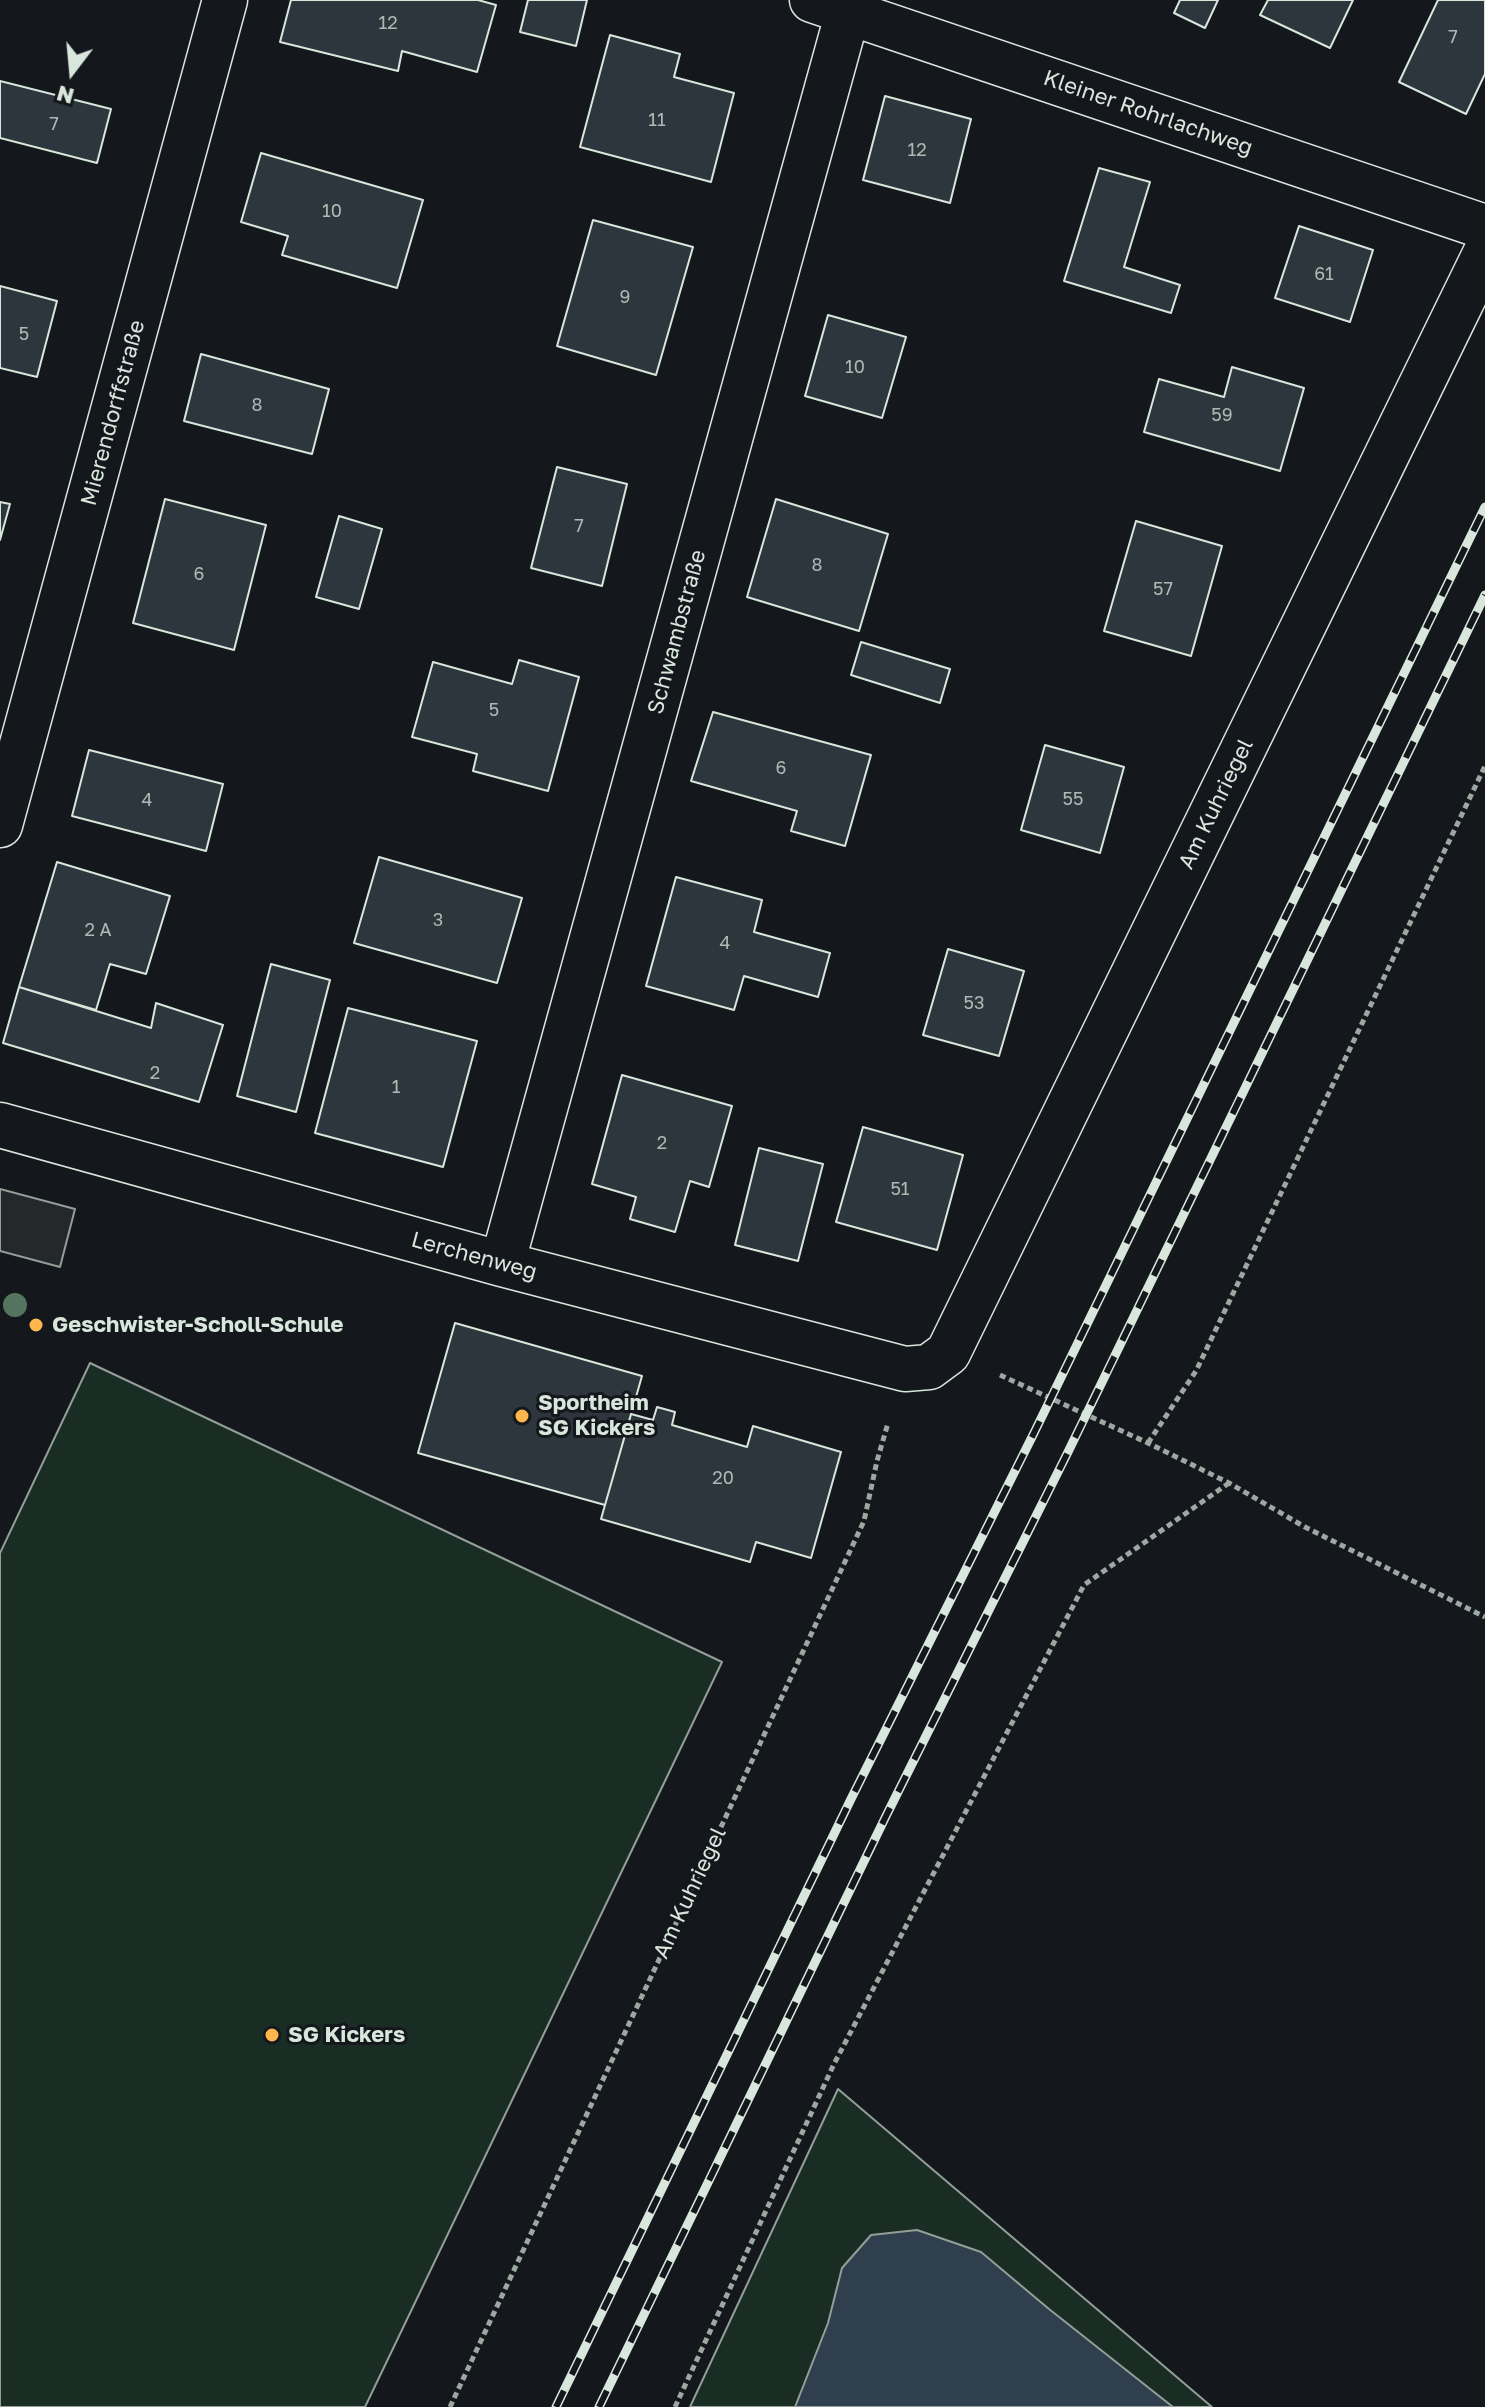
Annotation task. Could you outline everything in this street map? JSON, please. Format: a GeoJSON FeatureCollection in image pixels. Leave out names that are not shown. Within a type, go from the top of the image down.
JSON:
{"type":"FeatureCollection","features":[{"type":"Feature","properties":{"kind":"street","name":"Mierendorffstraße"},"geometry":{"type":"LineString","coordinates":[[0,825],[225,0]]}},
{"type":"Feature","properties":{"kind":"street","name":"Kleiner Rohrlachweg"},"geometry":{"type":"LineString","coordinates":[[838,4],[1485,227]]}},
{"type":"Feature","properties":{"kind":"street","name":"Schwambstraße"},"geometry":{"type":"LineString","coordinates":[[502,1264],[838,4]]}},
{"type":"Feature","properties":{"kind":"street","name":"Am Kuhriegel"},"geometry":{"type":"LineString","coordinates":[[948,1353],[1485,254]]}},
{"type":"Feature","properties":{"kind":"street","name":"Lerchenweg"},"geometry":{"type":"LineString","coordinates":[[0,1125],[502,1264],[905,1369]]}},
{"type":"Feature","properties":{"kind":"street"},"geometry":{"type":"LineString","coordinates":[[905,1369],[929,1367],[948,1353]]}},
{"type":"Feature","properties":{"kind":"path"},"geometry":{"type":"LineString","coordinates":[[1148,1443],[1196,1371],[1485,766]]}},
{"type":"Feature","properties":{"kind":"path"},"geometry":{"type":"LineString","coordinates":[[948,1353],[1148,1443],[1229,1483],[1305,1527],[1485,1617]]}},
{"type":"Feature","properties":{"kind":"path","name":"Am Kuhriegel"},"geometry":{"type":"LineString","coordinates":[[450,2407],[864,1521],[877,1461],[905,1369]]}},
{"type":"Feature","properties":{"kind":"path"},"geometry":{"type":"LineString","coordinates":[[675,2407],[834,2064],[1084,1585],[1229,1483]]}},
{"type":"Feature","properties":{"kind":"green space","name":"SG Kickers"},"geometry":{"type":"Polygon","coordinates":[[[90,1363],[722,1662],[365,2407],[0,2407],[0,1553],[90,1363]]]}},
{"type":"Feature","properties":{"kind":"green space"},"geometry":{"type":"Polygon","coordinates":[[[838,2089],[1212,2407],[690,2407],[838,2089]]]}},
{"type":"Feature","properties":{"kind":"shaded area"},"geometry":{"type":"Polygon","coordinates":[[[0,1189],[75,1209],[60,1267],[0,1251],[0,1189]]]}},
{"type":"Feature","properties":{"kind":"water"},"geometry":{"type":"Polygon","coordinates":[[[917,2230],[981,2252],[1173,2407],[795,2407],[828,2323],[842,2268],[871,2235],[917,2230]]]}},
{"type":"Feature","properties":{"kind":"building"},"geometry":{"type":"Polygon","coordinates":[[[291,0],[478,0],[496,5],[477,72],[402,51],[398,71],[280,42],[291,0]]]}},
{"type":"Feature","properties":{"kind":"building"},"geometry":{"type":"Polygon","coordinates":[[[528,0],[587,0],[576,46],[520,32],[528,0]]]}},
{"type":"Feature","properties":{"kind":"building"},"geometry":{"type":"Polygon","coordinates":[[[1180,0],[1218,0],[1205,28],[1174,13],[1180,0]]]}},
{"type":"Feature","properties":{"kind":"building"},"geometry":{"type":"Polygon","coordinates":[[[1268,0],[1353,0],[1330,48],[1260,15],[1268,0]]]}},
{"type":"Feature","properties":{"kind":"building"},"geometry":{"type":"Polygon","coordinates":[[[1438,0],[1485,0],[1485,74],[1466,114],[1399,82],[1438,0]]]}},
{"type":"Feature","properties":{"kind":"building"},"geometry":{"type":"Polygon","coordinates":[[[610,35],[680,54],[674,77],[734,93],[711,182],[580,147],[610,35]]]}},
{"type":"Feature","properties":{"kind":"building"},"geometry":{"type":"Polygon","coordinates":[[[0,81],[111,109],[97,163],[0,138],[0,81]]]}},
{"type":"Feature","properties":{"kind":"building"},"geometry":{"type":"Polygon","coordinates":[[[885,96],[971,119],[950,203],[863,180],[885,96]]]}},
{"type":"Feature","properties":{"kind":"building"},"geometry":{"type":"Polygon","coordinates":[[[261,153],[423,200],[397,288],[282,255],[288,236],[241,222],[261,153]]]}},
{"type":"Feature","properties":{"kind":"building"},"geometry":{"type":"Polygon","coordinates":[[[1099,168],[1150,182],[1124,267],[1180,285],[1171,313],[1064,281],[1099,168]]]}},
{"type":"Feature","properties":{"kind":"building"},"geometry":{"type":"Polygon","coordinates":[[[593,220],[693,247],[656,375],[557,346],[593,220]]]}},
{"type":"Feature","properties":{"kind":"building"},"geometry":{"type":"Polygon","coordinates":[[[1299,226],[1373,250],[1350,322],[1275,298],[1299,226]]]}},
{"type":"Feature","properties":{"kind":"building"},"geometry":{"type":"Polygon","coordinates":[[[0,286],[57,301],[37,377],[0,368],[0,286]]]}},
{"type":"Feature","properties":{"kind":"building"},"geometry":{"type":"Polygon","coordinates":[[[828,315],[906,337],[882,418],[805,396],[828,315]]]}},
{"type":"Feature","properties":{"kind":"building"},"geometry":{"type":"Polygon","coordinates":[[[201,354],[329,389],[312,454],[184,421],[201,354]]]}},
{"type":"Feature","properties":{"kind":"building"},"geometry":{"type":"Polygon","coordinates":[[[1232,367],[1304,388],[1280,471],[1144,432],[1159,379],[1224,397],[1232,367]]]}},
{"type":"Feature","properties":{"kind":"building"},"geometry":{"type":"Polygon","coordinates":[[[557,467],[627,484],[602,586],[531,568],[557,467]]]}},
{"type":"Feature","properties":{"kind":"building"},"geometry":{"type":"Polygon","coordinates":[[[165,499],[266,525],[234,650],[133,623],[165,499]]]}},
{"type":"Feature","properties":{"kind":"building"},"geometry":{"type":"Polygon","coordinates":[[[776,499],[888,534],[859,631],[747,597],[776,499]]]}},
{"type":"Feature","properties":{"kind":"building"},"geometry":{"type":"Polygon","coordinates":[[[0,502],[10,504],[0,540],[0,502]]]}},
{"type":"Feature","properties":{"kind":"building"},"geometry":{"type":"Polygon","coordinates":[[[339,516],[382,529],[359,609],[316,597],[339,516]]]}},
{"type":"Feature","properties":{"kind":"building"},"geometry":{"type":"Polygon","coordinates":[[[1136,521],[1222,546],[1191,656],[1104,631],[1136,521]]]}},
{"type":"Feature","properties":{"kind":"building"},"geometry":{"type":"Polygon","coordinates":[[[861,642],[950,669],[940,703],[851,675],[861,642]]]}},
{"type":"Feature","properties":{"kind":"building"},"geometry":{"type":"Polygon","coordinates":[[[519,660],[579,677],[548,791],[473,771],[477,754],[412,737],[433,662],[512,684],[519,660]]]}},
{"type":"Feature","properties":{"kind":"building"},"geometry":{"type":"Polygon","coordinates":[[[713,712],[871,755],[845,846],[791,831],[797,811],[691,781],[713,712]]]}},
{"type":"Feature","properties":{"kind":"building"},"geometry":{"type":"Polygon","coordinates":[[[1045,745],[1124,767],[1100,853],[1021,830],[1045,745]]]}},
{"type":"Feature","properties":{"kind":"building"},"geometry":{"type":"Polygon","coordinates":[[[89,750],[223,784],[206,851],[72,816],[89,750]]]}},
{"type":"Feature","properties":{"kind":"building"},"geometry":{"type":"Polygon","coordinates":[[[379,857],[522,898],[497,983],[354,943],[379,857]]]}},
{"type":"Feature","properties":{"kind":"building"},"geometry":{"type":"Polygon","coordinates":[[[57,862],[170,896],[146,974],[110,964],[96,1010],[19,987],[57,862]]]}},
{"type":"Feature","properties":{"kind":"building"},"geometry":{"type":"Polygon","coordinates":[[[676,877],[762,900],[754,932],[830,953],[818,997],[744,976],[734,1010],[646,986],[676,877]]]}},
{"type":"Feature","properties":{"kind":"building"},"geometry":{"type":"Polygon","coordinates":[[[948,949],[1024,971],[999,1056],[923,1035],[948,949]]]}},
{"type":"Feature","properties":{"kind":"building"},"geometry":{"type":"Polygon","coordinates":[[[271,964],[330,980],[296,1112],[237,1096],[271,964]]]}},
{"type":"Feature","properties":{"kind":"building"},"geometry":{"type":"Polygon","coordinates":[[[19,987],[151,1028],[156,1003],[223,1025],[199,1102],[3,1043],[19,987]]]}},
{"type":"Feature","properties":{"kind":"building"},"geometry":{"type":"Polygon","coordinates":[[[348,1008],[477,1041],[443,1167],[315,1133],[348,1008]]]}},
{"type":"Feature","properties":{"kind":"building"},"geometry":{"type":"Polygon","coordinates":[[[622,1075],[732,1106],[709,1187],[690,1181],[675,1232],[630,1219],[636,1197],[592,1184],[622,1075]]]}},
{"type":"Feature","properties":{"kind":"building"},"geometry":{"type":"Polygon","coordinates":[[[863,1127],[963,1155],[937,1250],[836,1222],[863,1127]]]}},
{"type":"Feature","properties":{"kind":"building"},"geometry":{"type":"Polygon","coordinates":[[[759,1148],[823,1164],[798,1261],[735,1245],[759,1148]]]}},
{"type":"Feature","properties":{"kind":"building"},"geometry":{"type":"Polygon","coordinates":[[[455,1323],[642,1376],[605,1505],[418,1453],[455,1323]]]}},
{"type":"Feature","properties":{"kind":"building"},"geometry":{"type":"Polygon","coordinates":[[[657,1407],[675,1412],[672,1425],[747,1447],[753,1426],[841,1452],[811,1558],[756,1542],[750,1562],[601,1519],[631,1414],[653,1420],[657,1407]]]}},
{"type":"Feature","properties":{"kind":"railway"},"geometry":{"type":"LineString","coordinates":[[556,2407],[1485,507]]}},
{"type":"Feature","properties":{"kind":"railway"},"geometry":{"type":"LineString","coordinates":[[599,2407],[1485,595]]}},
{"type":"Feature","properties":{"kind":"place","name":"Geschwister-Scholl-Schule"},"geometry":{"type":"Point","coordinates":[36,1325]}},
{"type":"Feature","properties":{"kind":"place","name":"Sportheim SG Kickers"},"geometry":{"type":"Point","coordinates":[522,1416]}},
{"type":"Feature","properties":{"kind":"place","name":"SG Kickers"},"geometry":{"type":"Point","coordinates":[272,2035]}}]}
